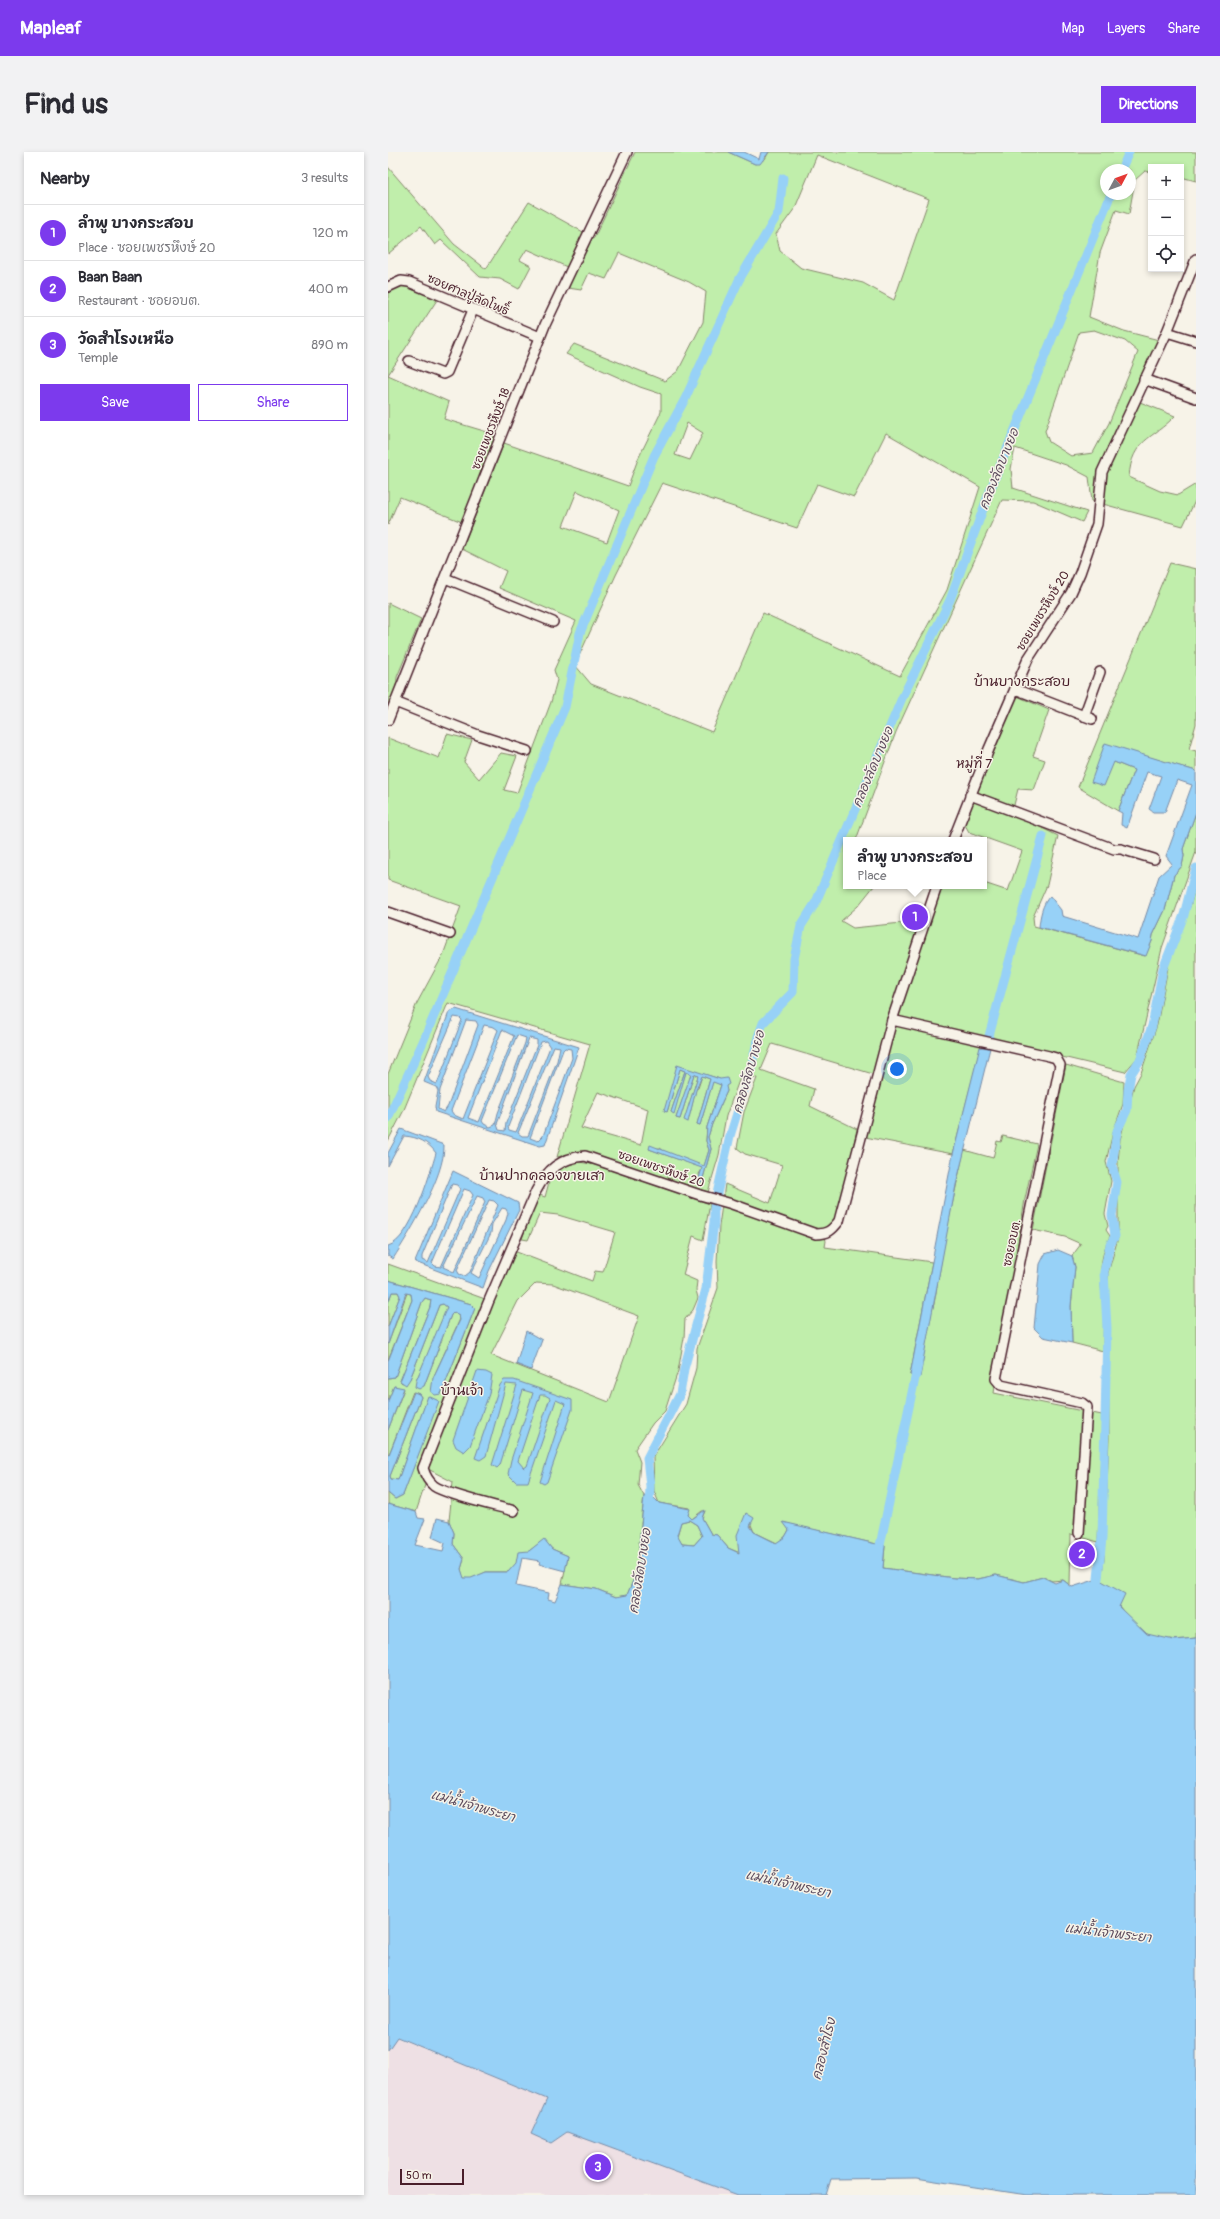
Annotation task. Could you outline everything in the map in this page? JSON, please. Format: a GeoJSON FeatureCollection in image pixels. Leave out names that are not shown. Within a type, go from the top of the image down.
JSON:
{"type":"FeatureCollection","features":[{"type":"Feature","properties":{"kind":"street","name":"ซอยเพชรหึงษ์ 18"},"geometry":{"type":"LineString","coordinates":[[388,720],[540,337],[627,152]]}},
{"type":"Feature","properties":{"kind":"street","name":"ซอยเพชรหึงษ์ 20"},"geometry":{"type":"LineString","coordinates":[[954,837],[970,795],[1015,689],[1034,649],[1071,593],[1080,572],[1098,520],[1102,472],[1167,332],[1196,259]]}},
{"type":"Feature","properties":{"kind":"street","name":"ซอยศาลปู่ลัดโพธิ์"},"geometry":{"type":"LineString","coordinates":[[388,287],[401,281],[408,282],[540,337]]}},
{"type":"Feature","properties":{"kind":"street"},"geometry":{"type":"LineString","coordinates":[[409,361],[444,374],[447,372],[473,310]]}},
{"type":"Feature","properties":{"kind":"street"},"geometry":{"type":"LineString","coordinates":[[1167,332],[1196,341]]}},
{"type":"Feature","properties":{"kind":"street"},"geometry":{"type":"LineString","coordinates":[[1144,379],[1196,398]]}},
{"type":"Feature","properties":{"kind":"street"},"geometry":{"type":"LineString","coordinates":[[445,578],[553,622]]}},
{"type":"Feature","properties":{"kind":"street"},"geometry":{"type":"LineString","coordinates":[[1015,689],[1088,717],[1100,672]]}},
{"type":"Feature","properties":{"kind":"street"},"geometry":{"type":"LineString","coordinates":[[395,702],[478,735],[527,751]]}},
{"type":"Feature","properties":{"kind":"street"},"geometry":{"type":"LineString","coordinates":[[970,795],[1114,849],[1121,849],[1154,859]]}},
{"type":"Feature","properties":{"kind":"street","name":"ซอยเพชรหึงษ์ 20"},"geometry":{"type":"LineString","coordinates":[[514,1511],[441,1489],[428,1480],[424,1475],[423,1468],[488,1303],[536,1191],[544,1176],[556,1164],[572,1157],[585,1156],[700,1195],[732,1204],[816,1234],[824,1234],[832,1231],[839,1221],[892,1020],[936,889]]}},
{"type":"Feature","properties":{"kind":"street"},"geometry":{"type":"LineString","coordinates":[[388,912],[450,934]]}},
{"type":"Feature","properties":{"kind":"street","name":"ซอยอบต."},"geometry":{"type":"LineString","coordinates":[[892,1020],[1049,1056],[1056,1058],[1060,1065],[996,1379],[1001,1385],[1082,1403],[1087,1407],[1079,1533]]}},
{"type":"Feature","properties":{"kind":"shaded area"},"geometry":{"type":"Polygon","coordinates":[[[388,2034],[547,2099],[531,2134],[551,2143],[567,2132],[738,2195],[388,2195],[388,2034]]]}},
{"type":"Feature","properties":{"kind":"green space"},"geometry":{"type":"Polygon","coordinates":[[[635,152],[728,152],[755,164],[765,159],[769,152],[1196,152],[1196,181],[1184,178],[1184,164],[1148,164],[1148,172],[1145,171],[1136,179],[1136,164],[1100,164],[1100,200],[1131,200],[1129,214],[1116,210],[1100,253],[1089,317],[1124,331],[1159,340],[1140,402],[1175,416],[1167,424],[1144,441],[1139,447],[1131,464],[1129,477],[1160,491],[1178,495],[1196,484],[1196,499],[1183,526],[1092,501],[1089,477],[1066,465],[1015,448],[1011,469],[1013,488],[1087,512],[1082,522],[1033,501],[1002,500],[896,732],[857,837],[843,837],[843,889],[872,889],[858,906],[841,921],[853,928],[921,921],[936,889],[987,889],[987,884],[1008,891],[1022,851],[987,838],[987,837],[969,832],[964,823],[1017,696],[1049,710],[1033,756],[1045,760],[1034,790],[1018,789],[1012,813],[1058,836],[1047,885],[1033,917],[1034,926],[1145,956],[1165,910],[1174,875],[1182,866],[1184,856],[1183,849],[1196,812],[1196,852],[1162,948],[1137,1058],[1125,1072],[983,1038],[953,1154],[865,1137],[873,1074],[772,1044],[761,1070],[814,1089],[810,1106],[857,1129],[837,1221],[823,1229],[826,1241],[825,1247],[932,1262],[910,1375],[934,1304],[946,1233],[964,1150],[993,1158],[997,1141],[1001,1142],[1003,1136],[1037,1144],[1025,1199],[994,1393],[1102,1415],[1098,1542],[1071,1534],[1070,1585],[1063,1580],[1052,1581],[1043,1577],[1024,1582],[996,1575],[978,1579],[954,1578],[883,1568],[885,1546],[785,1523],[789,1530],[785,1537],[777,1543],[754,1532],[746,1513],[740,1553],[728,1548],[717,1535],[711,1534],[702,1518],[705,1511],[702,1511],[692,1519],[688,1515],[689,1508],[659,1503],[654,1491],[653,1457],[686,1404],[696,1368],[697,1348],[718,1288],[717,1261],[719,1226],[725,1184],[770,1203],[782,1165],[745,1154],[737,1148],[744,1112],[757,1078],[741,1075],[726,1116],[719,1155],[708,1192],[583,1151],[557,1157],[590,1044],[448,1003],[403,1112],[388,1141],[388,1074],[417,1003],[443,955],[461,906],[388,880],[388,738],[439,758],[447,734],[472,740],[464,762],[479,779],[501,753],[517,756],[504,790],[517,793],[551,702],[557,680],[554,670],[576,621],[499,588],[506,571],[462,549],[504,443],[628,486],[638,459],[661,412],[661,394],[640,387],[566,354],[574,344],[665,381],[678,371],[703,322],[706,292],[689,282],[619,253],[606,279],[589,273],[581,290],[568,288],[590,239],[594,238],[635,152]],[[817,155],[795,208],[776,234],[780,251],[801,268],[863,283],[894,300],[929,199],[817,155]],[[1094,330],[1079,332],[1045,431],[1049,442],[1071,456],[1093,453],[1109,423],[1138,352],[1125,341],[1094,330]],[[687,423],[675,455],[690,460],[703,433],[687,423]],[[886,433],[854,497],[817,484],[797,528],[662,483],[616,575],[575,665],[591,684],[712,732],[763,613],[900,676],[947,590],[980,487],[886,433]],[[577,491],[563,526],[607,542],[619,510],[577,491]],[[677,1066],[667,1112],[680,1069],[685,1071],[671,1112],[673,1113],[686,1072],[692,1073],[676,1118],[680,1119],[694,1074],[698,1076],[685,1119],[688,1121],[696,1089],[698,1088],[702,1076],[710,1079],[697,1124],[700,1125],[713,1081],[721,1085],[707,1127],[706,1141],[709,1150],[704,1167],[667,1153],[660,1148],[649,1149],[703,1168],[699,1174],[702,1182],[711,1149],[708,1137],[712,1124],[727,1091],[720,1079],[677,1066]],[[598,1092],[581,1128],[641,1145],[648,1109],[598,1092]]]}},
{"type":"Feature","properties":{"kind":"green space"},"geometry":{"type":"Polygon","coordinates":[[[388,167],[454,244],[486,269],[529,202],[585,233],[567,267],[527,249],[520,260],[531,266],[519,289],[500,279],[480,277],[441,240],[435,245],[421,226],[388,254],[388,167]]]}},
{"type":"Feature","properties":{"kind":"green space"},"geometry":{"type":"Polygon","coordinates":[[[392,281],[437,300],[388,375],[388,284],[392,281]]]}},
{"type":"Feature","properties":{"kind":"green space"},"geometry":{"type":"Polygon","coordinates":[[[388,375],[449,402],[444,419],[494,434],[492,451],[462,522],[400,497],[388,525],[388,375]]]}},
{"type":"Feature","properties":{"kind":"green space"},"geometry":{"type":"Polygon","coordinates":[[[1170,563],[1196,569],[1196,724],[1189,749],[1196,751],[1196,771],[1105,744],[1114,762],[1134,770],[1118,811],[1078,787],[1170,563]]]}},
{"type":"Feature","properties":{"kind":"green space"},"geometry":{"type":"Polygon","coordinates":[[[388,603],[421,619],[397,677],[396,690],[388,711],[388,603]]]}},
{"type":"Feature","properties":{"kind":"green space"},"geometry":{"type":"Polygon","coordinates":[[[1196,884],[1196,1638],[1172,1639],[1159,1638],[1141,1631],[1128,1618],[1101,1581],[1104,1560],[1109,1438],[1108,1273],[1118,1238],[1118,1162],[1120,1140],[1134,1086],[1141,1073],[1157,1025],[1169,962],[1191,904],[1196,884]]]}},
{"type":"Feature","properties":{"kind":"green space"},"geometry":{"type":"Polygon","coordinates":[[[1066,1065],[1124,1082],[1123,1104],[1113,1132],[1106,1162],[1111,1181],[1105,1214],[1108,1226],[1106,1230],[1110,1236],[1103,1255],[1101,1272],[1103,1351],[1072,1343],[1071,1306],[1075,1267],[1072,1256],[1081,1244],[1065,1237],[1033,1230],[1066,1065]]]}},
{"type":"Feature","properties":{"kind":"green space"},"geometry":{"type":"Polygon","coordinates":[[[574,1161],[596,1165],[710,1204],[703,1240],[693,1236],[683,1275],[697,1281],[696,1290],[698,1298],[693,1310],[685,1319],[684,1338],[678,1371],[665,1411],[653,1423],[635,1449],[640,1462],[638,1485],[644,1496],[639,1545],[640,1564],[627,1595],[616,1597],[596,1589],[562,1584],[568,1556],[552,1549],[544,1540],[529,1551],[508,1572],[486,1572],[471,1579],[463,1578],[461,1569],[464,1559],[453,1544],[454,1533],[449,1521],[453,1482],[430,1470],[416,1512],[388,1504],[388,1493],[395,1499],[403,1495],[438,1401],[428,1397],[398,1480],[391,1479],[390,1476],[421,1397],[419,1394],[413,1392],[388,1457],[388,1430],[404,1389],[394,1386],[388,1401],[388,1378],[395,1377],[422,1302],[425,1298],[431,1300],[430,1307],[400,1381],[402,1383],[410,1379],[439,1305],[443,1304],[447,1307],[444,1318],[416,1381],[424,1386],[451,1315],[454,1312],[459,1315],[460,1319],[433,1378],[441,1394],[475,1308],[471,1304],[388,1280],[388,1264],[485,1299],[514,1251],[592,1281],[595,1271],[603,1272],[615,1232],[558,1215],[540,1213],[528,1240],[522,1239],[537,1194],[545,1197],[552,1171],[574,1161]],[[536,1283],[518,1301],[491,1355],[609,1402],[639,1316],[553,1284],[536,1283]]]}},
{"type":"Feature","properties":{"kind":"green space"},"geometry":{"type":"Polygon","coordinates":[[[392,1292],[398,1292],[400,1296],[388,1327],[388,1303],[392,1292]]]}},
{"type":"Feature","properties":{"kind":"green space"},"geometry":{"type":"Polygon","coordinates":[[[407,1293],[411,1294],[412,1300],[388,1360],[388,1344],[407,1293]]]}},
{"type":"Feature","properties":{"kind":"green space"},"geometry":{"type":"Polygon","coordinates":[[[689,1520],[697,1525],[702,1536],[694,1545],[682,1544],[677,1536],[681,1522],[689,1520]]]}},
{"type":"Feature","properties":{"kind":"water"},"geometry":{"type":"Polygon","coordinates":[[[728,152],[744,152],[759,159],[761,152],[769,152],[760,164],[755,164],[728,152]]]}},
{"type":"Feature","properties":{"kind":"water"},"geometry":{"type":"Polygon","coordinates":[[[1105,743],[1196,771],[1196,812],[1183,849],[1184,856],[1182,866],[1174,875],[1165,910],[1153,935],[1146,956],[1039,927],[1043,907],[1050,896],[1061,910],[1062,916],[1138,939],[1159,876],[1172,864],[1166,856],[1192,785],[1177,780],[1165,812],[1153,812],[1149,809],[1161,776],[1147,772],[1127,828],[1121,825],[1122,813],[1118,811],[1134,770],[1114,762],[1104,786],[1091,782],[1105,743]]]}},
{"type":"Feature","properties":{"kind":"water"},"geometry":{"type":"Polygon","coordinates":[[[456,1009],[579,1047],[545,1145],[540,1146],[436,1112],[435,1107],[438,1091],[436,1087],[424,1082],[449,1012],[456,1009]],[[454,1017],[428,1077],[430,1081],[437,1084],[462,1020],[460,1018],[454,1017]],[[466,1020],[440,1090],[438,1109],[444,1112],[448,1106],[478,1025],[476,1021],[466,1020]],[[484,1025],[451,1111],[454,1115],[463,1119],[498,1030],[494,1027],[484,1025]],[[502,1030],[468,1118],[479,1122],[514,1036],[502,1030]],[[517,1035],[482,1121],[490,1127],[495,1125],[498,1113],[526,1038],[517,1035]],[[529,1038],[497,1124],[499,1130],[505,1131],[506,1123],[537,1045],[537,1040],[529,1038]],[[546,1041],[541,1042],[508,1127],[509,1130],[516,1132],[550,1047],[546,1041]],[[554,1046],[518,1133],[522,1136],[528,1136],[557,1061],[560,1047],[554,1046]],[[565,1048],[563,1050],[530,1138],[538,1141],[543,1136],[572,1058],[571,1049],[565,1048]]]}},
{"type":"Feature","properties":{"kind":"water"},"geometry":{"type":"Polygon","coordinates":[[[980,1047],[990,1048],[956,1185],[920,1377],[910,1375],[953,1154],[980,1047]]]}},
{"type":"Feature","properties":{"kind":"water"},"geometry":{"type":"Polygon","coordinates":[[[677,1065],[720,1079],[727,1078],[729,1084],[726,1086],[727,1091],[712,1124],[708,1137],[711,1149],[702,1182],[698,1182],[702,1168],[649,1149],[650,1145],[704,1166],[709,1150],[706,1141],[707,1127],[721,1085],[713,1082],[700,1125],[697,1124],[710,1079],[702,1076],[696,1090],[688,1122],[684,1120],[698,1076],[694,1074],[680,1119],[676,1118],[691,1074],[686,1072],[674,1114],[671,1112],[685,1071],[680,1069],[667,1112],[664,1111],[677,1065]]]}},
{"type":"Feature","properties":{"kind":"water"},"geometry":{"type":"Polygon","coordinates":[[[401,1129],[444,1145],[443,1158],[433,1188],[417,1219],[393,1259],[388,1256],[388,1246],[396,1241],[404,1232],[412,1219],[424,1190],[436,1153],[430,1146],[422,1141],[404,1136],[388,1166],[388,1153],[401,1129]]]}},
{"type":"Feature","properties":{"kind":"water"},"geometry":{"type":"Polygon","coordinates":[[[453,1171],[518,1203],[519,1210],[489,1271],[483,1288],[415,1262],[453,1171]],[[452,1184],[422,1256],[422,1260],[428,1263],[460,1189],[457,1185],[452,1184]],[[464,1189],[432,1263],[435,1266],[441,1267],[473,1195],[470,1191],[464,1189]],[[477,1196],[443,1267],[454,1272],[485,1202],[483,1198],[477,1196]],[[489,1200],[457,1270],[459,1274],[465,1276],[470,1272],[498,1205],[494,1201],[489,1200]],[[502,1208],[492,1224],[491,1233],[471,1273],[479,1278],[506,1220],[508,1213],[506,1209],[502,1208]]]}},
{"type":"Feature","properties":{"kind":"water"},"geometry":{"type":"Polygon","coordinates":[[[1058,1250],[1072,1256],[1075,1267],[1071,1306],[1072,1343],[1043,1337],[1034,1328],[1040,1264],[1045,1254],[1058,1250]]]}},
{"type":"Feature","properties":{"kind":"water"},"geometry":{"type":"Polygon","coordinates":[[[388,1280],[471,1304],[475,1308],[441,1394],[435,1395],[431,1392],[433,1378],[460,1320],[459,1315],[454,1312],[451,1315],[424,1386],[419,1389],[415,1387],[416,1381],[447,1307],[443,1304],[439,1305],[410,1379],[406,1385],[400,1381],[430,1307],[431,1300],[425,1298],[422,1302],[395,1377],[388,1378],[388,1361],[412,1300],[411,1294],[406,1293],[388,1344],[388,1327],[400,1296],[398,1292],[392,1292],[388,1303],[388,1280]]]}},
{"type":"Feature","properties":{"kind":"water"},"geometry":{"type":"Polygon","coordinates":[[[526,1331],[542,1340],[531,1370],[516,1364],[526,1331]]]}},
{"type":"Feature","properties":{"kind":"water"},"geometry":{"type":"Polygon","coordinates":[[[477,1371],[486,1372],[492,1375],[489,1394],[470,1446],[464,1452],[456,1447],[453,1440],[477,1371]]]}},
{"type":"Feature","properties":{"kind":"water"},"geometry":{"type":"Polygon","coordinates":[[[504,1380],[514,1380],[572,1400],[572,1410],[547,1482],[544,1484],[540,1482],[565,1404],[556,1400],[528,1482],[516,1482],[508,1474],[511,1460],[533,1393],[523,1390],[500,1465],[497,1468],[492,1465],[517,1385],[506,1384],[486,1456],[480,1460],[475,1458],[500,1385],[504,1380]],[[540,1395],[518,1461],[524,1468],[527,1466],[550,1398],[545,1395],[540,1395]]]}},
{"type":"Feature","properties":{"kind":"water"},"geometry":{"type":"Polygon","coordinates":[[[394,1386],[404,1388],[388,1430],[388,1401],[394,1386]]]}},
{"type":"Feature","properties":{"kind":"water"},"geometry":{"type":"Polygon","coordinates":[[[414,1392],[419,1394],[421,1397],[390,1476],[391,1479],[398,1480],[428,1396],[439,1401],[403,1495],[395,1499],[388,1493],[388,1457],[414,1392]]]}},
{"type":"Feature","properties":{"kind":"water"},"geometry":{"type":"Polygon","coordinates":[[[644,1496],[653,1497],[659,1503],[690,1509],[688,1515],[692,1519],[705,1510],[702,1518],[711,1534],[717,1535],[728,1548],[739,1553],[737,1535],[746,1513],[754,1518],[750,1526],[754,1532],[776,1543],[785,1537],[789,1530],[783,1522],[885,1546],[883,1568],[954,1578],[978,1579],[996,1575],[1024,1582],[1043,1577],[1055,1583],[1063,1580],[1072,1587],[1098,1579],[1125,1594],[1119,1607],[1147,1634],[1174,1640],[1196,1638],[1196,2195],[1027,2195],[916,2178],[831,2179],[826,2195],[738,2195],[567,2132],[551,2143],[531,2134],[547,2099],[397,2037],[388,2050],[388,1504],[416,1512],[418,1518],[425,1519],[415,1545],[443,1551],[445,1543],[432,1537],[437,1518],[449,1521],[454,1533],[453,1544],[464,1559],[461,1569],[464,1578],[471,1578],[486,1572],[508,1572],[516,1563],[518,1552],[529,1551],[544,1539],[552,1549],[568,1556],[565,1571],[539,1564],[540,1561],[522,1558],[516,1586],[549,1593],[548,1599],[555,1601],[562,1584],[596,1589],[616,1597],[627,1595],[640,1564],[639,1545],[644,1496]],[[689,1520],[681,1522],[677,1535],[682,1544],[694,1545],[702,1536],[697,1525],[689,1520]]]}},
{"type":"Feature","properties":{"kind":"waterway","name":"คลองลัดบางยอ"},"geometry":{"type":"LineString","coordinates":[[1124,164],[1129,152]]}},
{"type":"Feature","properties":{"kind":"waterway"},"geometry":{"type":"LineString","coordinates":[[388,1118],[422,1044],[565,707],[580,633],[654,456],[685,399],[739,280],[779,212],[783,178]]}},
{"type":"Feature","properties":{"kind":"waterway","name":"คลองลัดบางยอ"},"geometry":{"type":"LineString","coordinates":[[843,837],[902,698],[950,600],[989,493],[1109,200]]}},
{"type":"Feature","properties":{"kind":"waterway"},"geometry":{"type":"LineString","coordinates":[[989,1036],[1043,836]]}},
{"type":"Feature","properties":{"kind":"waterway","name":"คลองลัดบางยอ"},"geometry":{"type":"LineString","coordinates":[[649,1508],[650,1486],[647,1458],[680,1394],[684,1369],[706,1289],[714,1222],[714,1207],[730,1136],[751,1068],[758,1037],[763,1023],[793,992],[794,959],[801,926],[816,902],[843,838]]}},
{"type":"Feature","properties":{"kind":"waterway"},"geometry":{"type":"LineString","coordinates":[[1098,1579],[1102,1538],[1107,1328],[1104,1272],[1110,1245],[1115,1236],[1112,1215],[1117,1182],[1112,1166],[1117,1131],[1127,1110],[1128,1090],[1131,1074],[1140,1060],[1152,1026],[1163,969],[1184,915],[1196,868]]}},
{"type":"Feature","properties":{"kind":"waterway"},"geometry":{"type":"LineString","coordinates":[[878,1555],[918,1364]]}},
{"type":"Feature","properties":{"kind":"place","name":"ลำพู บางกระสอบ"},"geometry":{"type":"Point","coordinates":[915,917]}},
{"type":"Feature","properties":{"kind":"place","name":"Baan Baan"},"geometry":{"type":"Point","coordinates":[1082,1554]}},
{"type":"Feature","properties":{"kind":"place","name":"วัดสำโรงเหนือ"},"geometry":{"type":"Point","coordinates":[598,2167]}},
{"type":"Feature","properties":{"kind":"district","name":"บ้านบางกระสอบ"},"geometry":{"type":"Point","coordinates":[1022,681]}},
{"type":"Feature","properties":{"kind":"district","name":"หมู่ที่ 7"},"geometry":{"type":"Point","coordinates":[974,764]}},
{"type":"Feature","properties":{"kind":"district","name":"บ้านปากคลองขายเสา"},"geometry":{"type":"Point","coordinates":[542,1175]}},
{"type":"Feature","properties":{"kind":"district","name":"บ้านเจ้า"},"geometry":{"type":"Point","coordinates":[462,1390]}},
{"type":"Feature","properties":{"kind":"water label","name":"แม่น้ำเจ้าพระยา"},"geometry":{"type":"Point","coordinates":[473,1806]}},
{"type":"Feature","properties":{"kind":"water label","name":"แม่น้ำเจ้าพระยา"},"geometry":{"type":"Point","coordinates":[788,1884]}},
{"type":"Feature","properties":{"kind":"water label","name":"แม่น้ำเจ้าพระยา"},"geometry":{"type":"Point","coordinates":[1108,1933]}},
{"type":"Feature","properties":{"kind":"water label","name":"คลองสำโรง"},"geometry":{"type":"Point","coordinates":[824,2049]}}]}
